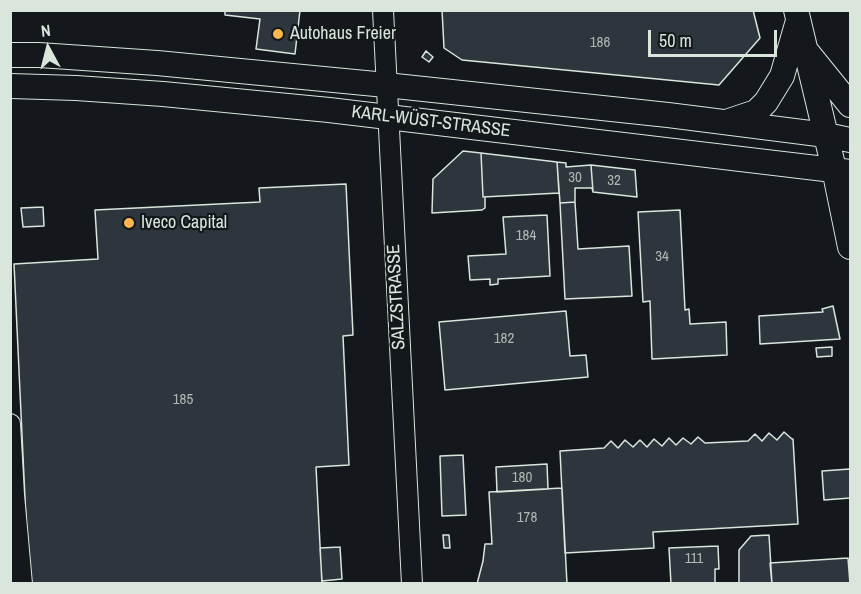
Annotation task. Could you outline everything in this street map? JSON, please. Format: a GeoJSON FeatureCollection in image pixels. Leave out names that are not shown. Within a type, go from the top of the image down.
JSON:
{"type":"FeatureCollection","features":[{"type":"Feature","properties":{"kind":"main road"},"geometry":{"type":"LineString","coordinates":[[797,16],[826,135],[842,171],[850,247]]}},
{"type":"Feature","properties":{"kind":"main road"},"geometry":{"type":"LineString","coordinates":[[727,122],[756,112],[766,102],[782,76],[797,16]]}},
{"type":"Feature","properties":{"kind":"main road"},"geometry":{"type":"LineString","coordinates":[[804,48],[850,105]]}},
{"type":"Feature","properties":{"kind":"main road","name":"KARL-WÜST-STRASSE"},"geometry":{"type":"LineString","coordinates":[[10,55],[157,63],[386,85],[727,122],[850,140]]}},
{"type":"Feature","properties":{"kind":"main road","name":"KARL-WÜST-STRASSE"},"geometry":{"type":"LineString","coordinates":[[10,86],[163,93],[388,117],[842,171]]}},
{"type":"Feature","properties":{"kind":"street","name":"SALZSTRASSE"},"geometry":{"type":"LineString","coordinates":[[383,10],[411,584]]}},
{"type":"Feature","properties":{"kind":"street"},"geometry":{"type":"LineString","coordinates":[[10,424],[22,584]]}},
{"type":"Feature","properties":{"kind":"building","name":"Autohaus Freier"},"geometry":{"type":"Polygon","coordinates":[[[225,10],[300,10],[295,54],[256,49],[260,19],[225,15],[225,10]]]}},
{"type":"Feature","properties":{"kind":"building"},"geometry":{"type":"Polygon","coordinates":[[[442,10],[753,10],[760,38],[719,85],[462,60],[444,48],[442,10]]]}},
{"type":"Feature","properties":{"kind":"building"},"geometry":{"type":"Polygon","coordinates":[[[426,51],[433,57],[429,62],[422,57],[426,51]]]}},
{"type":"Feature","properties":{"kind":"building"},"geometry":{"type":"Polygon","coordinates":[[[463,151],[481,153],[485,208],[432,213],[433,179],[463,151]]]}},
{"type":"Feature","properties":{"kind":"building"},"geometry":{"type":"Polygon","coordinates":[[[481,153],[557,162],[559,193],[483,197],[481,153]]]}},
{"type":"Feature","properties":{"kind":"building"},"geometry":{"type":"Polygon","coordinates":[[[557,162],[566,163],[566,167],[591,165],[593,192],[592,188],[575,188],[575,202],[560,203],[557,162]]]}},
{"type":"Feature","properties":{"kind":"building"},"geometry":{"type":"Polygon","coordinates":[[[591,165],[635,170],[637,197],[593,192],[591,165]]]}},
{"type":"Feature","properties":{"kind":"building"},"geometry":{"type":"Polygon","coordinates":[[[346,184],[353,335],[343,336],[349,465],[316,467],[322,584],[29,584],[14,264],[98,259],[95,210],[260,202],[259,188],[346,184]]]}},
{"type":"Feature","properties":{"kind":"building"},"geometry":{"type":"Polygon","coordinates":[[[575,202],[578,249],[629,246],[632,296],[565,299],[560,203],[575,202]]]}},
{"type":"Feature","properties":{"kind":"building"},"geometry":{"type":"Polygon","coordinates":[[[43,207],[44,226],[23,227],[21,208],[43,207]]]}},
{"type":"Feature","properties":{"kind":"building"},"geometry":{"type":"Polygon","coordinates":[[[680,210],[685,310],[689,309],[690,324],[726,322],[727,355],[652,359],[650,301],[643,302],[638,212],[680,210]]]}},
{"type":"Feature","properties":{"kind":"building"},"geometry":{"type":"Polygon","coordinates":[[[547,215],[550,276],[498,279],[498,284],[490,285],[490,279],[470,280],[468,256],[506,254],[503,217],[547,215]]]}},
{"type":"Feature","properties":{"kind":"building"},"geometry":{"type":"Polygon","coordinates":[[[833,306],[840,339],[760,344],[759,316],[823,312],[822,309],[833,306]]]}},
{"type":"Feature","properties":{"kind":"building"},"geometry":{"type":"Polygon","coordinates":[[[566,311],[570,356],[586,355],[588,377],[445,390],[439,322],[566,311]]]}},
{"type":"Feature","properties":{"kind":"building"},"geometry":{"type":"Polygon","coordinates":[[[832,347],[832,356],[817,357],[816,348],[832,347]]]}},
{"type":"Feature","properties":{"kind":"building"},"geometry":{"type":"Polygon","coordinates":[[[784,432],[793,439],[798,524],[653,532],[654,548],[565,553],[560,451],[604,448],[611,441],[618,448],[625,440],[633,447],[640,440],[647,447],[654,439],[662,446],[669,438],[676,445],[683,438],[691,444],[698,437],[705,443],[748,441],[755,434],[762,441],[769,433],[777,440],[784,432]]]}},
{"type":"Feature","properties":{"kind":"building"},"geometry":{"type":"Polygon","coordinates":[[[463,455],[466,515],[442,516],[440,456],[463,455]]]}},
{"type":"Feature","properties":{"kind":"building"},"geometry":{"type":"Polygon","coordinates":[[[547,464],[548,489],[497,492],[496,467],[547,464]]]}},
{"type":"Feature","properties":{"kind":"building"},"geometry":{"type":"Polygon","coordinates":[[[850,469],[850,498],[824,500],[822,471],[850,469]]]}},
{"type":"Feature","properties":{"kind":"building"},"geometry":{"type":"Polygon","coordinates":[[[562,488],[567,584],[477,584],[485,544],[492,544],[489,492],[562,488]]]}},
{"type":"Feature","properties":{"kind":"building"},"geometry":{"type":"Polygon","coordinates":[[[443,535],[449,535],[450,548],[444,548],[443,535]]]}},
{"type":"Feature","properties":{"kind":"building"},"geometry":{"type":"Polygon","coordinates":[[[769,535],[772,584],[739,584],[739,550],[751,536],[769,535]]]}},
{"type":"Feature","properties":{"kind":"building"},"geometry":{"type":"Polygon","coordinates":[[[718,546],[719,569],[715,569],[715,584],[671,584],[669,548],[718,546]]]}},
{"type":"Feature","properties":{"kind":"building"},"geometry":{"type":"Polygon","coordinates":[[[340,547],[342,579],[322,581],[320,548],[340,547]]]}},
{"type":"Feature","properties":{"kind":"building"},"geometry":{"type":"Polygon","coordinates":[[[848,558],[850,584],[772,584],[770,563],[848,558]]]}},
{"type":"Feature","properties":{"kind":"place","name":"Autohaus Freier"},"geometry":{"type":"Point","coordinates":[278,34]}},
{"type":"Feature","properties":{"kind":"place","name":"Iveco Capital"},"geometry":{"type":"Point","coordinates":[129,223]}}]}
